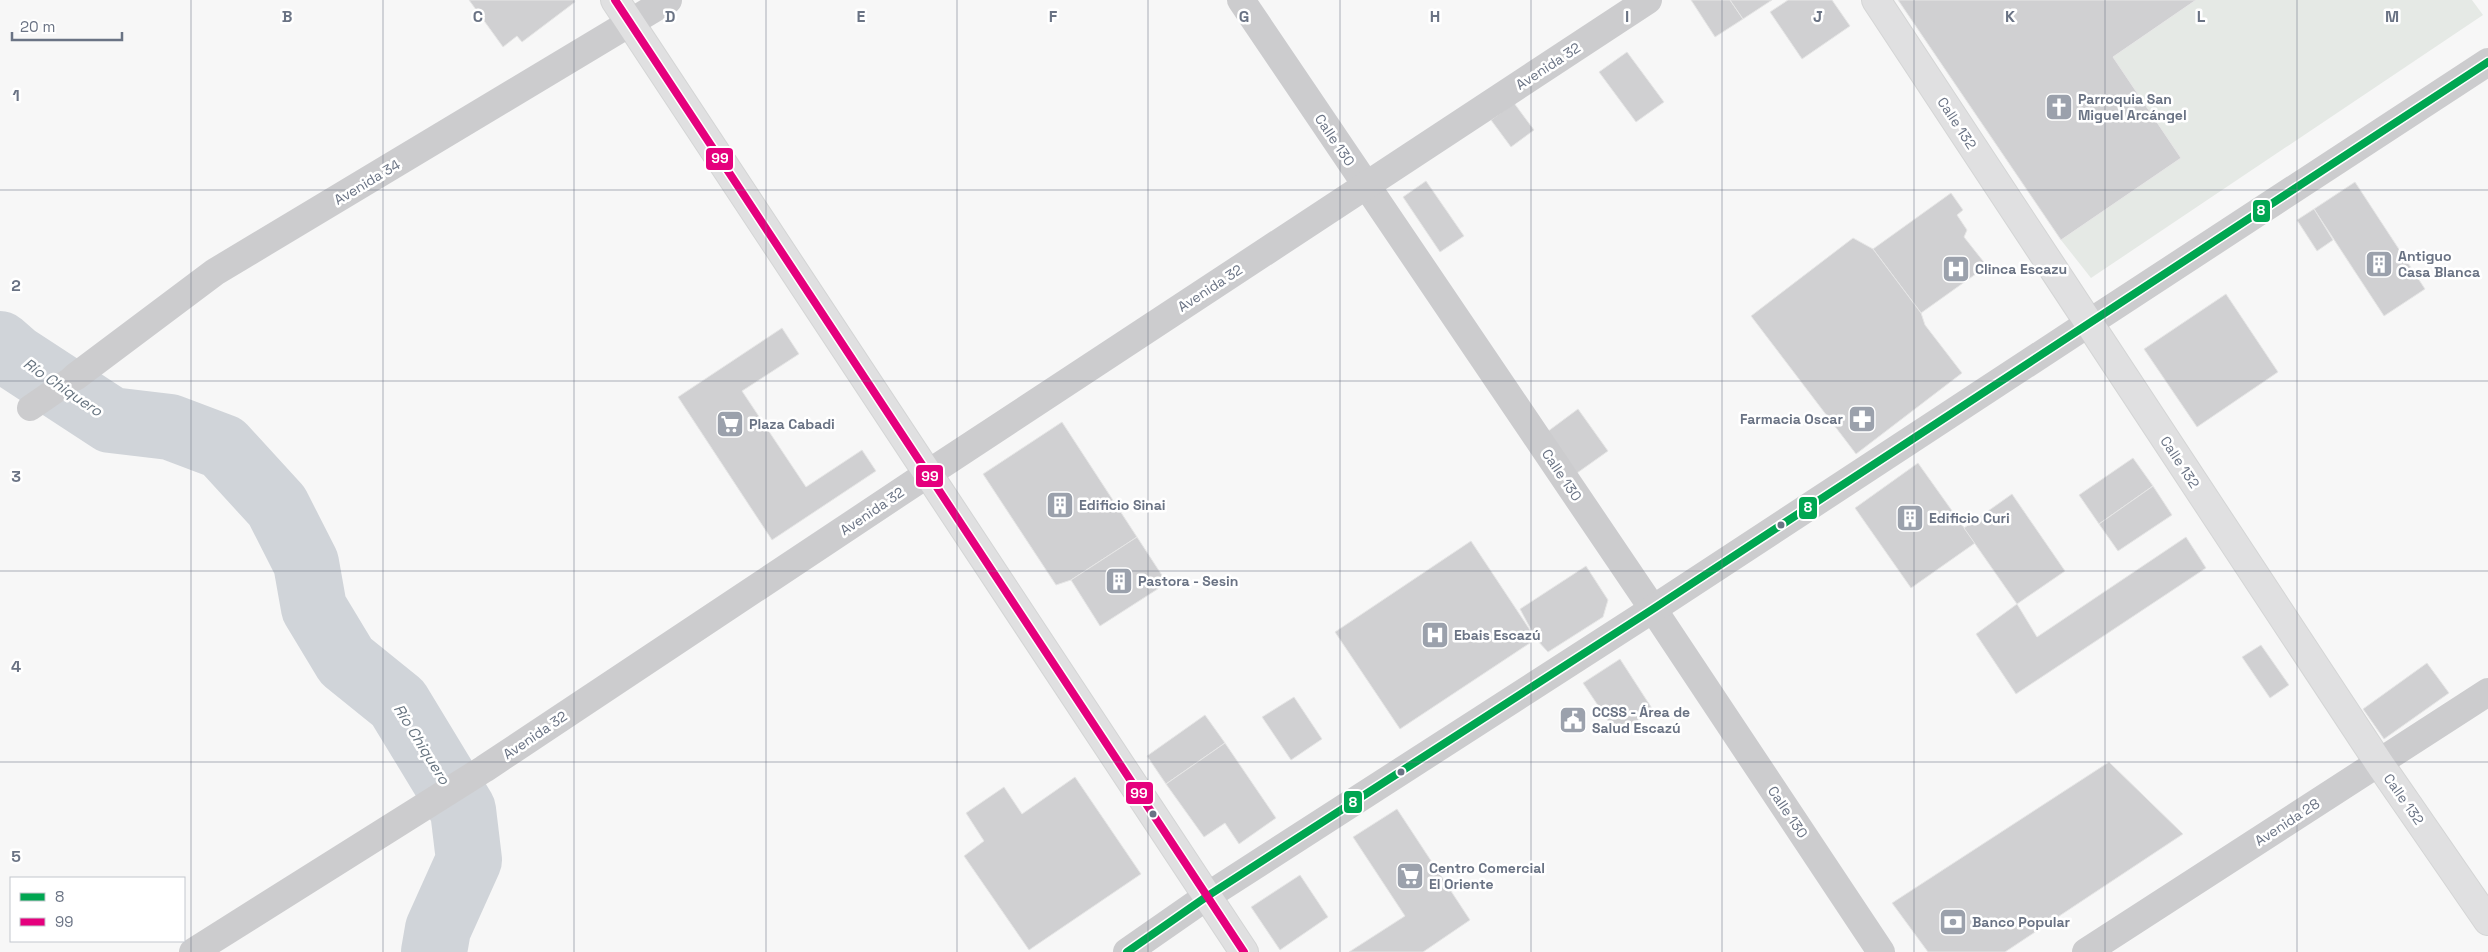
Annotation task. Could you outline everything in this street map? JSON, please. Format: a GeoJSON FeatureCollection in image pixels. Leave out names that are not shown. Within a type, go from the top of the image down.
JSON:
{"type":"FeatureCollection","features":[{"type":"Feature","properties":{"kind":"main road"},"geometry":{"type":"LineString","coordinates":[[615,0],[632,23],[1244,952]]}},
{"type":"Feature","properties":{"kind":"main road","name":"Calle 132"},"geometry":{"type":"LineString","coordinates":[[1876,0],[2379,763],[2488,921]]}},
{"type":"Feature","properties":{"kind":"street","name":"Avenida 34"},"geometry":{"type":"LineString","coordinates":[[75,378],[216,272],[668,0]]}},
{"type":"Feature","properties":{"kind":"street","name":"Calle 130"},"geometry":{"type":"LineString","coordinates":[[1241,0],[1654,609],[1881,952]]}},
{"type":"Feature","properties":{"kind":"street","name":"Avenida 32"},"geometry":{"type":"LineString","coordinates":[[193,952],[484,770],[929,473],[1648,0]]}},
{"type":"Feature","properties":{"kind":"street"},"geometry":{"type":"LineString","coordinates":[[1127,952],[1206,897],[1654,609],[2488,62]]}},
{"type":"Feature","properties":{"kind":"street"},"geometry":{"type":"LineString","coordinates":[[30,408],[75,378]]}},
{"type":"Feature","properties":{"kind":"street","name":"Avenida 28"},"geometry":{"type":"LineString","coordinates":[[2086,952],[2488,692]]}},
{"type":"Feature","properties":{"kind":"shaded area"},"geometry":{"type":"Polygon","coordinates":[[[2196,0],[2472,0],[2483,15],[2091,278],[2061,240],[2181,158],[2113,57],[2196,0]]]}},
{"type":"Feature","properties":{"kind":"building"},"geometry":{"type":"Polygon","coordinates":[[[469,0],[574,0],[575,2],[522,42],[517,36],[503,47],[469,0]]]}},
{"type":"Feature","properties":{"kind":"building"},"geometry":{"type":"Polygon","coordinates":[[[1691,0],[1730,0],[1743,19],[1715,37],[1691,0]]]}},
{"type":"Feature","properties":{"kind":"building"},"geometry":{"type":"Polygon","coordinates":[[[1730,0],[1772,0],[1743,19],[1730,0]]]}},
{"type":"Feature","properties":{"kind":"building"},"geometry":{"type":"Polygon","coordinates":[[[1788,0],[1832,0],[1850,26],[1802,59],[1770,12],[1788,0]]]}},
{"type":"Feature","properties":{"kind":"building","name":"Parroquia San Miguel Arcángel"},"geometry":{"type":"Polygon","coordinates":[[[1898,0],[2196,0],[2113,57],[2181,158],[2061,240],[1898,0]]]}},
{"type":"Feature","properties":{"kind":"building"},"geometry":{"type":"Polygon","coordinates":[[[1627,52],[1664,102],[1636,122],[1599,72],[1627,52]]]}},
{"type":"Feature","properties":{"kind":"building"},"geometry":{"type":"Polygon","coordinates":[[[1514,103],[1534,130],[1511,147],[1491,120],[1514,103]]]}},
{"type":"Feature","properties":{"kind":"building"},"geometry":{"type":"Polygon","coordinates":[[[1426,181],[1464,236],[1440,252],[1403,197],[1426,181]]]}},
{"type":"Feature","properties":{"kind":"building","name":"Antiguo Casa Blanca"},"geometry":{"type":"Polygon","coordinates":[[[2355,182],[2425,289],[2384,316],[2314,209],[2355,182]]]}},
{"type":"Feature","properties":{"kind":"building"},"geometry":{"type":"Polygon","coordinates":[[[1951,193],[1963,210],[1957,215],[1967,230],[1964,237],[1987,266],[1921,313],[1873,249],[1951,193]]]}},
{"type":"Feature","properties":{"kind":"building"},"geometry":{"type":"Polygon","coordinates":[[[2314,209],[2333,240],[2317,251],[2297,220],[2314,209]]]}},
{"type":"Feature","properties":{"kind":"building"},"geometry":{"type":"Polygon","coordinates":[[[1853,238],[1873,249],[1921,313],[1925,325],[1962,373],[1856,454],[1751,316],[1853,238]]]}},
{"type":"Feature","properties":{"kind":"building"},"geometry":{"type":"Polygon","coordinates":[[[2226,294],[2278,372],[2197,427],[2144,349],[2226,294]]]}},
{"type":"Feature","properties":{"kind":"building","name":"Plaza Cabadi"},"geometry":{"type":"Polygon","coordinates":[[[782,328],[799,354],[742,391],[806,487],[862,450],[876,471],[772,540],[678,397],[782,328]]]}},
{"type":"Feature","properties":{"kind":"building"},"geometry":{"type":"Polygon","coordinates":[[[1578,409],[1608,451],[1577,473],[1547,432],[1578,409]]]}},
{"type":"Feature","properties":{"kind":"building","name":"Edificio Sinai"},"geometry":{"type":"Polygon","coordinates":[[[1062,422],[1137,537],[1071,580],[1056,585],[983,474],[1062,422]]]}},
{"type":"Feature","properties":{"kind":"building"},"geometry":{"type":"Polygon","coordinates":[[[2133,458],[2153,486],[2099,524],[2079,495],[2133,458]]]}},
{"type":"Feature","properties":{"kind":"building","name":"Edificio Curi"},"geometry":{"type":"Polygon","coordinates":[[[1918,463],[1975,543],[1911,588],[1855,508],[1918,463]]]}},
{"type":"Feature","properties":{"kind":"building"},"geometry":{"type":"Polygon","coordinates":[[[2153,486],[2172,515],[2118,551],[2099,524],[2153,486]]]}},
{"type":"Feature","properties":{"kind":"building"},"geometry":{"type":"Polygon","coordinates":[[[2012,494],[2065,571],[2017,604],[1964,528],[2012,494]]]}},
{"type":"Feature","properties":{"kind":"building","name":"Pastora - Sesin"},"geometry":{"type":"Polygon","coordinates":[[[1137,537],[1167,583],[1100,626],[1071,580],[1137,537]]]}},
{"type":"Feature","properties":{"kind":"building"},"geometry":{"type":"Polygon","coordinates":[[[2186,537],[2206,568],[2016,694],[1976,634],[2017,604],[2037,637],[2186,537]]]}},
{"type":"Feature","properties":{"kind":"building","name":"Ebais Escazú"},"geometry":{"type":"Polygon","coordinates":[[[1471,541],[1536,639],[1400,729],[1335,632],[1471,541]]]}},
{"type":"Feature","properties":{"kind":"building"},"geometry":{"type":"Polygon","coordinates":[[[1586,566],[1608,600],[1603,617],[1548,652],[1536,639],[1520,609],[1586,566]]]}},
{"type":"Feature","properties":{"kind":"building"},"geometry":{"type":"Polygon","coordinates":[[[2261,645],[2289,685],[2270,698],[2242,657],[2261,645]]]}},
{"type":"Feature","properties":{"kind":"building"},"geometry":{"type":"Polygon","coordinates":[[[1620,659],[1653,710],[1617,734],[1583,683],[1620,659]]]}},
{"type":"Feature","properties":{"kind":"building"},"geometry":{"type":"Polygon","coordinates":[[[2427,663],[2449,693],[2384,739],[2363,709],[2427,663]]]}},
{"type":"Feature","properties":{"kind":"building"},"geometry":{"type":"Polygon","coordinates":[[[1294,697],[1322,739],[1291,760],[1262,717],[1294,697]]]}},
{"type":"Feature","properties":{"kind":"building"},"geometry":{"type":"Polygon","coordinates":[[[1205,715],[1225,743],[1166,784],[1147,756],[1205,715]]]}},
{"type":"Feature","properties":{"kind":"building"},"geometry":{"type":"Polygon","coordinates":[[[1225,743],[1276,818],[1239,844],[1225,823],[1204,837],[1166,784],[1225,743]]]}},
{"type":"Feature","properties":{"kind":"building"},"geometry":{"type":"Polygon","coordinates":[[[2109,762],[2183,834],[2005,952],[1928,952],[1892,903],[2109,762]]]}},
{"type":"Feature","properties":{"kind":"building"},"geometry":{"type":"Polygon","coordinates":[[[1075,777],[1141,874],[1029,950],[964,856],[984,841],[966,813],[1004,787],[1022,814],[1075,777]]]}},
{"type":"Feature","properties":{"kind":"building","name":"Centro Comercial El Oriente"},"geometry":{"type":"Polygon","coordinates":[[[1397,809],[1470,920],[1423,952],[1349,952],[1405,916],[1353,837],[1397,809]]]}},
{"type":"Feature","properties":{"kind":"building"},"geometry":{"type":"Polygon","coordinates":[[[1300,875],[1328,917],[1280,950],[1251,907],[1300,875]]]}},
{"type":"Feature","properties":{"kind":"waterway","name":"Río Chiquero"},"geometry":{"type":"LineString","coordinates":[[0,344],[16,358],[111,420],[170,427],[223,447],[277,506],[306,563],[314,608],[346,661],[398,703],[463,810],[469,860],[438,929],[434,952]]}},
{"type":"Feature","properties":{"kind":"transit line","name":"99"},"geometry":{"type":"LineString","coordinates":[[615,0],[1244,952]]}},
{"type":"Feature","properties":{"kind":"transit line","name":"8"},"geometry":{"type":"LineString","coordinates":[[1127,952],[1206,897],[1653,609],[2488,62]]}},
{"type":"Feature","properties":{"kind":"place","name":"Parroquia San Miguel Arcángel"},"geometry":{"type":"Point","coordinates":[2059,107]}},
{"type":"Feature","properties":{"kind":"place","name":"Antiguo Casa Blanca"},"geometry":{"type":"Point","coordinates":[2379,264]}},
{"type":"Feature","properties":{"kind":"place","name":"Clinca Escazu"},"geometry":{"type":"Point","coordinates":[1956,269]}},
{"type":"Feature","properties":{"kind":"place","name":"Farmacia Oscar"},"geometry":{"type":"Point","coordinates":[1862,419]}},
{"type":"Feature","properties":{"kind":"place","name":"Plaza Cabadi"},"geometry":{"type":"Point","coordinates":[730,424]}},
{"type":"Feature","properties":{"kind":"place","name":"Edificio Sinai"},"geometry":{"type":"Point","coordinates":[1060,505]}},
{"type":"Feature","properties":{"kind":"place","name":"Edificio Curi"},"geometry":{"type":"Point","coordinates":[1910,518]}},
{"type":"Feature","properties":{"kind":"place","name":"Pastora - Sesin"},"geometry":{"type":"Point","coordinates":[1119,581]}},
{"type":"Feature","properties":{"kind":"place","name":"Ebais Escazú"},"geometry":{"type":"Point","coordinates":[1435,635]}},
{"type":"Feature","properties":{"kind":"place","name":"CCSS - Área de Salud Escazú"},"geometry":{"type":"Point","coordinates":[1573,720]}},
{"type":"Feature","properties":{"kind":"place","name":"Centro Comercial El Oriente"},"geometry":{"type":"Point","coordinates":[1410,876]}},
{"type":"Feature","properties":{"kind":"place","name":"Banco Popular"},"geometry":{"type":"Point","coordinates":[1953,922]}}]}
